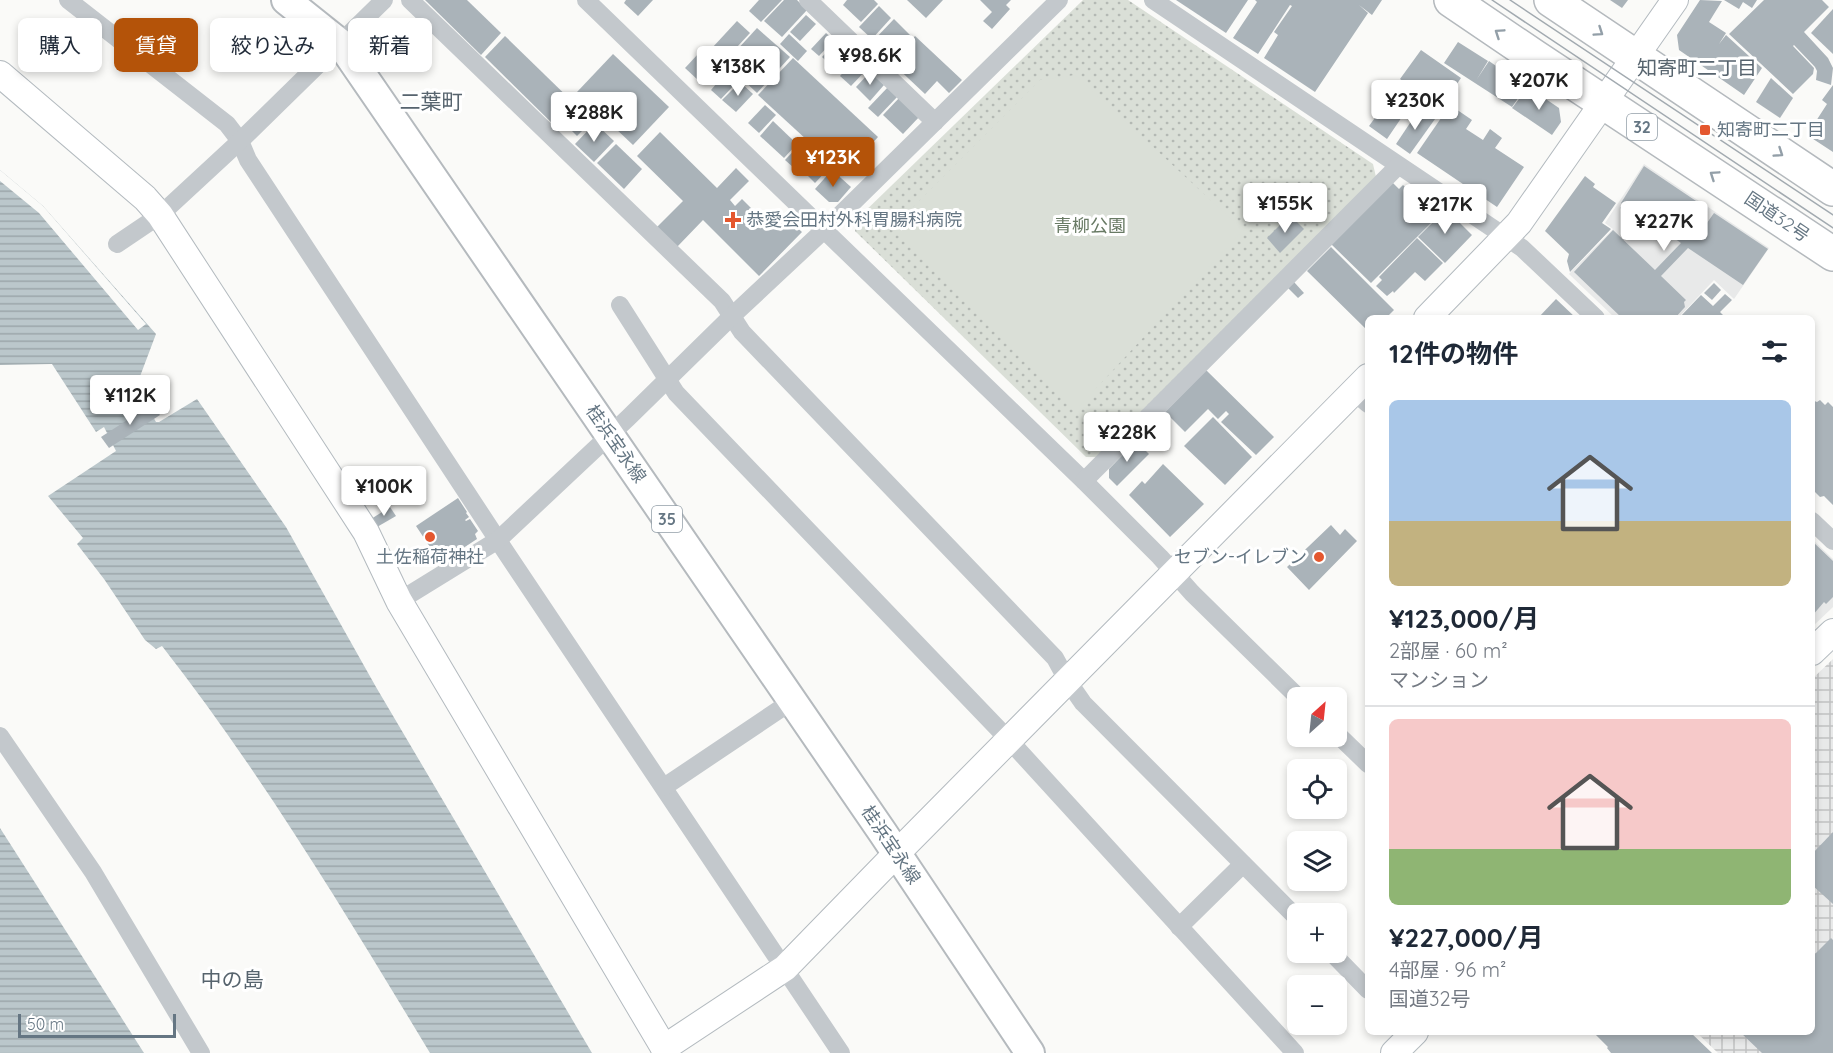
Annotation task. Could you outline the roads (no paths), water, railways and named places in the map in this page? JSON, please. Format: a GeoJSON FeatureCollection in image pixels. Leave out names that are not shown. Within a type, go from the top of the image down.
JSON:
{"type":"FeatureCollection","features":[{"type":"Feature","properties":{"kind":"highway","name":"国道32号"},"geometry":{"type":"LineString","coordinates":[[1451,0],[1833,254]]}},
{"type":"Feature","properties":{"kind":"highway"},"geometry":{"type":"LineString","coordinates":[[1551,0],[1833,189]]}},
{"type":"Feature","properties":{"kind":"main road","name":"桂浜宝永線"},"geometry":{"type":"LineString","coordinates":[[286,0],[341,44],[897,853],[1030,1053]]}},
{"type":"Feature","properties":{"kind":"street"},"geometry":{"type":"LineString","coordinates":[[69,0],[226,124],[240,141],[248,160],[498,540],[841,1053]]}},
{"type":"Feature","properties":{"kind":"street"},"geometry":{"type":"LineString","coordinates":[[117,244],[160,215],[240,141],[384,0]]}},
{"type":"Feature","properties":{"kind":"street"},"geometry":{"type":"LineString","coordinates":[[410,0],[722,301],[742,332],[1055,658],[1083,703],[1287,908]]}},
{"type":"Feature","properties":{"kind":"street"},"geometry":{"type":"LineString","coordinates":[[586,0],[1084,481],[1191,593],[1288,687]]}},
{"type":"Feature","properties":{"kind":"street"},"geometry":{"type":"LineString","coordinates":[[808,0],[935,122]]}},
{"type":"Feature","properties":{"kind":"street"},"geometry":{"type":"LineString","coordinates":[[399,601],[498,540],[824,230],[1059,0]]}},
{"type":"Feature","properties":{"kind":"street"},"geometry":{"type":"LineString","coordinates":[[1153,0],[1489,228],[1522,248],[1593,315]]}},
{"type":"Feature","properties":{"kind":"street"},"geometry":{"type":"LineString","coordinates":[[1430,315],[1519,224],[1676,0]]}},
{"type":"Feature","properties":{"kind":"street"},"geometry":{"type":"LineString","coordinates":[[0,74],[145,198],[160,215],[366,532],[399,601],[666,1051],[785,968],[1174,573],[1363,391]]}},
{"type":"Feature","properties":{"kind":"street"},"geometry":{"type":"LineString","coordinates":[[1084,481],[1398,166]]}},
{"type":"Feature","properties":{"kind":"street"},"geometry":{"type":"LineString","coordinates":[[620,305],[676,393],[1009,740],[1295,1053]]}},
{"type":"Feature","properties":{"kind":"street"},"geometry":{"type":"LineString","coordinates":[[1815,524],[1833,541]]}},
{"type":"Feature","properties":{"kind":"street"},"geometry":{"type":"LineString","coordinates":[[1815,649],[1833,632]]}},
{"type":"Feature","properties":{"kind":"street"},"geometry":{"type":"LineString","coordinates":[[664,787],[792,701]]}},
{"type":"Feature","properties":{"kind":"street"},"geometry":{"type":"LineString","coordinates":[[0,736],[93,872],[201,1053]]}},
{"type":"Feature","properties":{"kind":"street"},"geometry":{"type":"LineString","coordinates":[[1347,744],[1365,761]]}},
{"type":"Feature","properties":{"kind":"street"},"geometry":{"type":"LineString","coordinates":[[1179,927],[1243,864]]}},
{"type":"Feature","properties":{"kind":"street"},"geometry":{"type":"LineString","coordinates":[[1342,963],[1365,987]]}},
{"type":"Feature","properties":{"kind":"street"},"geometry":{"type":"LineString","coordinates":[[1394,1053],[1411,1035]]}},
{"type":"Feature","properties":{"kind":"tram line"},"geometry":{"type":"LineString","coordinates":[[1492,0],[1833,228]]}},
{"type":"Feature","properties":{"kind":"tram line"},"geometry":{"type":"LineString","coordinates":[[1510,0],[1833,215]]}},
{"type":"Feature","properties":{"kind":"place","name":"知寄町二丁目"},"geometry":{"type":"Point","coordinates":[1705,130]}},
{"type":"Feature","properties":{"kind":"place","name":"恭愛会田村外科胃腸科病院"},"geometry":{"type":"Point","coordinates":[733,220]}},
{"type":"Feature","properties":{"kind":"place","name":"土佐稲荷神社"},"geometry":{"type":"Point","coordinates":[430,537]}},
{"type":"Feature","properties":{"kind":"place","name":"セブン-イレブン"},"geometry":{"type":"Point","coordinates":[1319,557]}},
{"type":"Feature","properties":{"kind":"district","name":"知寄町二丁目"},"geometry":{"type":"Point","coordinates":[1697,68]}},
{"type":"Feature","properties":{"kind":"district","name":"二葉町"},"geometry":{"type":"Point","coordinates":[431,102]}},
{"type":"Feature","properties":{"kind":"district","name":"中の島"},"geometry":{"type":"Point","coordinates":[232,980]}},
{"type":"Feature","properties":{"kind":"park label","name":"青柳公園"},"geometry":{"type":"Point","coordinates":[1090,226]}}]}
